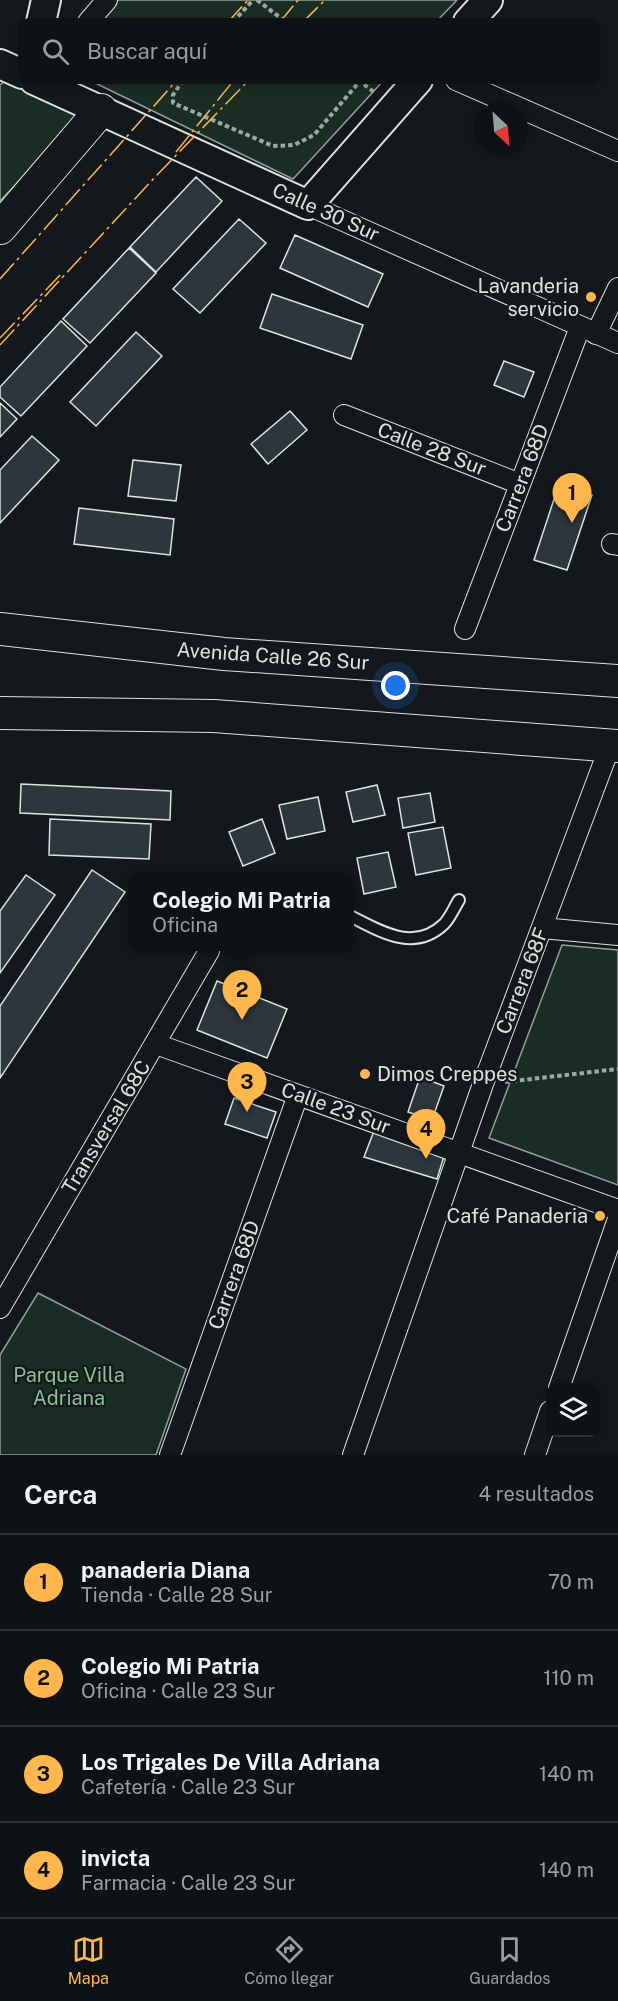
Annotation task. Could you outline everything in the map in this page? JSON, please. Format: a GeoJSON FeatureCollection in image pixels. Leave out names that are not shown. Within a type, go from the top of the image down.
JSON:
{"type":"FeatureCollection","features":[{"type":"Feature","properties":{"kind":"main road"},"geometry":{"type":"LineString","coordinates":[[0,228],[101,110]]}},
{"type":"Feature","properties":{"kind":"main road"},"geometry":{"type":"LineString","coordinates":[[0,607],[91,620],[248,637],[436,668]]}},
{"type":"Feature","properties":{"kind":"main road","name":"Avenida Calle 26 Sur"},"geometry":{"type":"LineString","coordinates":[[0,629],[224,654],[618,681]]}},
{"type":"Feature","properties":{"kind":"main road"},"geometry":{"type":"LineString","coordinates":[[0,713],[214,716],[614,746]]}},
{"type":"Feature","properties":{"kind":"street"},"geometry":{"type":"LineString","coordinates":[[41,18],[46,0]]}},
{"type":"Feature","properties":{"kind":"street"},"geometry":{"type":"LineString","coordinates":[[91,18],[107,0]]}},
{"type":"Feature","properties":{"kind":"street"},"geometry":{"type":"LineString","coordinates":[[472,18],[488,0]]}},
{"type":"Feature","properties":{"kind":"street","name":"Calle 30 Sur"},"geometry":{"type":"LineString","coordinates":[[48,84],[308,205],[618,343]]}},
{"type":"Feature","properties":{"kind":"street"},"geometry":{"type":"LineString","coordinates":[[308,205],[414,84]]}},
{"type":"Feature","properties":{"kind":"street"},"geometry":{"type":"LineString","coordinates":[[465,84],[618,151]]}},
{"type":"Feature","properties":{"kind":"street","name":"Carrera 68D"},"geometry":{"type":"LineString","coordinates":[[465,629],[520,483],[588,330],[618,288]]}},
{"type":"Feature","properties":{"kind":"street","name":"Calle 28 Sur"},"geometry":{"type":"LineString","coordinates":[[344,415],[520,483]]}},
{"type":"Feature","properties":{"kind":"street","name":"Carrera 68F"},"geometry":{"type":"LineString","coordinates":[[353,1455],[483,1084],[614,746]]}},
{"type":"Feature","properties":{"kind":"street"},"geometry":{"type":"LineString","coordinates":[[542,928],[618,935]]}},
{"type":"Feature","properties":{"kind":"street","name":"Transversal 68C"},"geometry":{"type":"LineString","coordinates":[[0,1308],[209,951]]}},
{"type":"Feature","properties":{"kind":"street","name":"Calle 23 Sur"},"geometry":{"type":"LineString","coordinates":[[156,1044],[618,1210]]}},
{"type":"Feature","properties":{"kind":"street","name":"Carrera 68D"},"geometry":{"type":"LineString","coordinates":[[171,1455],[298,1095]]}},
{"type":"Feature","properties":{"kind":"street"},"geometry":{"type":"LineString","coordinates":[[561,1383],[618,1219]]}},
{"type":"Feature","properties":{"kind":"street"},"geometry":{"type":"LineString","coordinates":[[535,1455],[546,1423]]}},
{"type":"Feature","properties":{"kind":"lane"},"geometry":{"type":"LineString","coordinates":[[354,918],[386,933],[409,940],[430,934],[445,923],[459,900]]}},
{"type":"Feature","properties":{"kind":"path"},"geometry":{"type":"LineString","coordinates":[[236,18],[255,0],[280,18]]}},
{"type":"Feature","properties":{"kind":"path"},"geometry":{"type":"LineString","coordinates":[[180,84],[172,95],[173,103],[273,146],[294,145],[314,135],[357,84]]}},
{"type":"Feature","properties":{"kind":"path"},"geometry":{"type":"LineString","coordinates":[[483,1084],[618,1070]]}},
{"type":"Feature","properties":{"kind":"green space"},"geometry":{"type":"Polygon","coordinates":[[[114,0],[457,0],[440,18],[98,18],[114,0]]]}},
{"type":"Feature","properties":{"kind":"green space"},"geometry":{"type":"Polygon","coordinates":[[[6,80],[84,114],[0,201],[0,85],[6,80]]]}},
{"type":"Feature","properties":{"kind":"green space"},"geometry":{"type":"Polygon","coordinates":[[[97,84],[380,84],[293,179],[97,84]]]}},
{"type":"Feature","properties":{"kind":"green space"},"geometry":{"type":"Polygon","coordinates":[[[562,945],[618,950],[618,1185],[489,1138],[562,945]]]}},
{"type":"Feature","properties":{"kind":"green space","name":"Parque Villa Adriana"},"geometry":{"type":"Polygon","coordinates":[[[38,1293],[186,1369],[156,1455],[0,1455],[0,1355],[38,1293]]]}},
{"type":"Feature","properties":{"kind":"building"},"geometry":{"type":"Polygon","coordinates":[[[196,177],[222,201],[156,272],[130,247],[196,177]]]}},
{"type":"Feature","properties":{"kind":"building"},"geometry":{"type":"Polygon","coordinates":[[[239,219],[266,243],[200,313],[173,289],[239,219]]]}},
{"type":"Feature","properties":{"kind":"building"},"geometry":{"type":"Polygon","coordinates":[[[295,235],[383,274],[368,307],[280,268],[295,235]]]}},
{"type":"Feature","properties":{"kind":"building"},"geometry":{"type":"Polygon","coordinates":[[[129,248],[156,273],[90,343],[63,319],[129,248]]]}},
{"type":"Feature","properties":{"kind":"building"},"geometry":{"type":"Polygon","coordinates":[[[272,294],[363,325],[351,359],[260,328],[272,294]]]}},
{"type":"Feature","properties":{"kind":"building"},"geometry":{"type":"Polygon","coordinates":[[[61,321],[87,346],[21,416],[0,397],[0,387],[61,321]]]}},
{"type":"Feature","properties":{"kind":"building"},"geometry":{"type":"Polygon","coordinates":[[[136,332],[162,356],[96,426],[70,402],[136,332]]]}},
{"type":"Feature","properties":{"kind":"building"},"geometry":{"type":"Polygon","coordinates":[[[504,361],[534,372],[524,397],[494,385],[504,361]]]}},
{"type":"Feature","properties":{"kind":"building"},"geometry":{"type":"Polygon","coordinates":[[[0,403],[17,419],[0,437],[0,403]]]}},
{"type":"Feature","properties":{"kind":"building"},"geometry":{"type":"Polygon","coordinates":[[[290,411],[307,430],[268,464],[251,444],[290,411]]]}},
{"type":"Feature","properties":{"kind":"building"},"geometry":{"type":"Polygon","coordinates":[[[32,436],[59,460],[0,523],[0,470],[32,436]]]}},
{"type":"Feature","properties":{"kind":"building"},"geometry":{"type":"Polygon","coordinates":[[[133,460],[181,465],[176,501],[128,496],[133,460]]]}},
{"type":"Feature","properties":{"kind":"building"},"geometry":{"type":"Polygon","coordinates":[[[559,484],[592,495],[567,570],[534,560],[559,484]]]}},
{"type":"Feature","properties":{"kind":"building"},"geometry":{"type":"Polygon","coordinates":[[[79,508],[174,519],[170,555],[74,544],[79,508]]]}},
{"type":"Feature","properties":{"kind":"building"},"geometry":{"type":"Polygon","coordinates":[[[21,784],[171,791],[170,820],[20,813],[21,784]]]}},
{"type":"Feature","properties":{"kind":"building"},"geometry":{"type":"Polygon","coordinates":[[[377,785],[385,815],[353,822],[346,792],[377,785]]]}},
{"type":"Feature","properties":{"kind":"building"},"geometry":{"type":"Polygon","coordinates":[[[430,793],[435,822],[403,828],[398,798],[430,793]]]}},
{"type":"Feature","properties":{"kind":"building"},"geometry":{"type":"Polygon","coordinates":[[[318,797],[325,831],[287,839],[279,805],[318,797]]]}},
{"type":"Feature","properties":{"kind":"building"},"geometry":{"type":"Polygon","coordinates":[[[50,819],[151,824],[149,859],[49,855],[50,819]]]}},
{"type":"Feature","properties":{"kind":"building"},"geometry":{"type":"Polygon","coordinates":[[[262,819],[275,853],[243,866],[229,832],[262,819]]]}},
{"type":"Feature","properties":{"kind":"building"},"geometry":{"type":"Polygon","coordinates":[[[443,827],[451,868],[416,875],[408,833],[443,827]]]}},
{"type":"Feature","properties":{"kind":"building"},"geometry":{"type":"Polygon","coordinates":[[[388,852],[396,887],[364,894],[357,858],[388,852]]]}},
{"type":"Feature","properties":{"kind":"building"},"geometry":{"type":"Polygon","coordinates":[[[92,870],[125,892],[0,1078],[0,1006],[92,870]]]}},
{"type":"Feature","properties":{"kind":"building"},"geometry":{"type":"Polygon","coordinates":[[[26,875],[55,895],[0,973],[0,911],[26,875]]]}},
{"type":"Feature","properties":{"kind":"building"},"geometry":{"type":"Polygon","coordinates":[[[217,981],[287,1009],[267,1058],[197,1030],[217,981]]]}},
{"type":"Feature","properties":{"kind":"building"},"geometry":{"type":"Polygon","coordinates":[[[420,1077],[444,1086],[432,1120],[408,1112],[420,1077]]]}},
{"type":"Feature","properties":{"kind":"building"},"geometry":{"type":"Polygon","coordinates":[[[234,1098],[276,1112],[267,1138],[225,1124],[234,1098]]]}},
{"type":"Feature","properties":{"kind":"building"},"geometry":{"type":"Polygon","coordinates":[[[374,1131],[445,1153],[437,1179],[364,1157],[374,1131]]]}},
{"type":"Feature","properties":{"kind":"power"},"geometry":{"type":"LineString","coordinates":[[232,18],[248,0]]}},
{"type":"Feature","properties":{"kind":"power"},"geometry":{"type":"LineString","coordinates":[[283,18],[298,0]]}},
{"type":"Feature","properties":{"kind":"power"},"geometry":{"type":"LineString","coordinates":[[307,18],[325,0]]}},
{"type":"Feature","properties":{"kind":"power"},"geometry":{"type":"LineString","coordinates":[[0,279],[173,84]]}},
{"type":"Feature","properties":{"kind":"power"},"geometry":{"type":"LineString","coordinates":[[176,152],[231,84]]}},
{"type":"Feature","properties":{"kind":"power"},"geometry":{"type":"LineString","coordinates":[[0,345],[157,175],[245,84]]}},
{"type":"Feature","properties":{"kind":"power"},"geometry":{"type":"LineString","coordinates":[[0,338],[63,272]]}},
{"type":"Feature","properties":{"kind":"place","name":"Lavanderia servicio"},"geometry":{"type":"Point","coordinates":[591,297]}},
{"type":"Feature","properties":{"kind":"place","name":"panaderia Diana"},"geometry":{"type":"Point","coordinates":[572,523]}},
{"type":"Feature","properties":{"kind":"place","name":"Colegio Mi Patria"},"geometry":{"type":"Point","coordinates":[242,1020]}},
{"type":"Feature","properties":{"kind":"place","name":"Dimos Creppes"},"geometry":{"type":"Point","coordinates":[365,1074]}},
{"type":"Feature","properties":{"kind":"place","name":"Los Trigales De Villa Adriana"},"geometry":{"type":"Point","coordinates":[247,1112]}},
{"type":"Feature","properties":{"kind":"place","name":"invicta"},"geometry":{"type":"Point","coordinates":[426,1159]}},
{"type":"Feature","properties":{"kind":"place","name":"Café Panaderia"},"geometry":{"type":"Point","coordinates":[600,1216]}}]}
